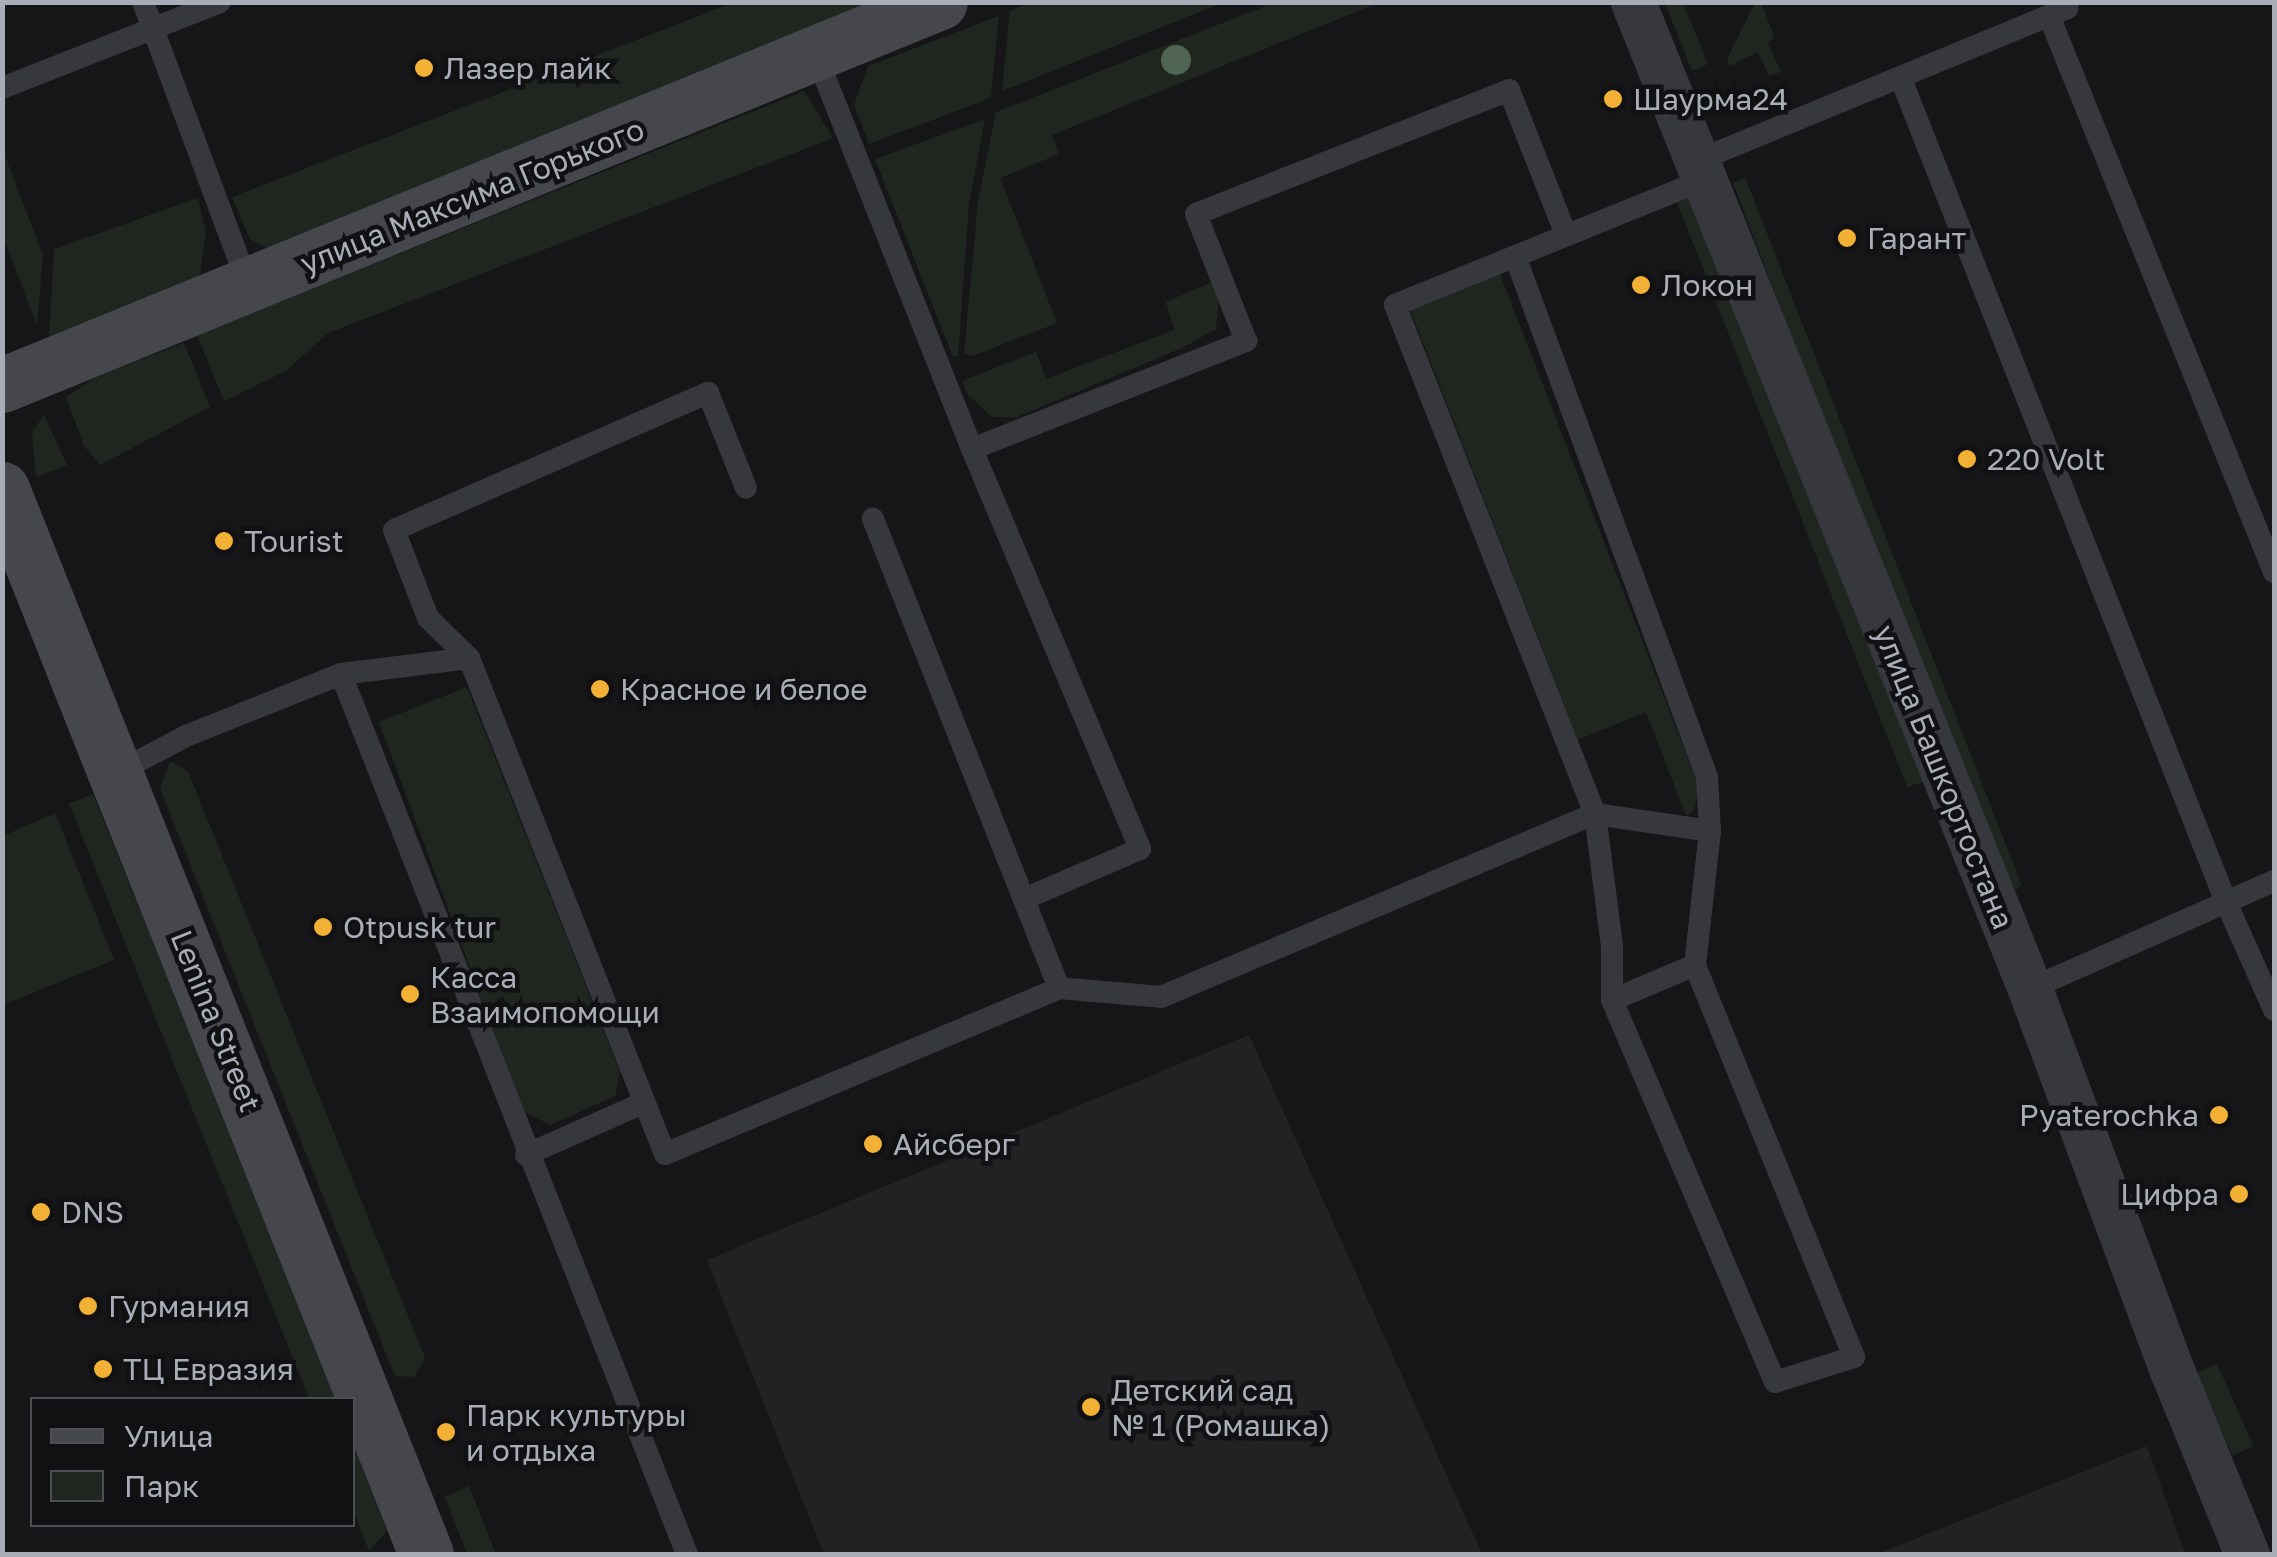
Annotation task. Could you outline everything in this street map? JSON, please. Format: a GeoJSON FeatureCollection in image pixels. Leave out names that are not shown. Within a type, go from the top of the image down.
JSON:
{"type":"FeatureCollection","features":[{"type":"Feature","properties":{"kind":"street","name":"улица Максима Горького"},"geometry":{"type":"LineString","coordinates":[[2,385],[816,56],[940,2]]}},
{"type":"Feature","properties":{"kind":"street","name":"улица Башкортостана"},"geometry":{"type":"LineString","coordinates":[[1633,2],[1698,172],[2030,990],[2174,1373],[2247,1554]]}},
{"type":"Feature","properties":{"kind":"street","name":"Lenina Street"},"geometry":{"type":"LineString","coordinates":[[2,489],[118,772],[419,1552]]}},
{"type":"Feature","properties":{"kind":"lane"},"geometry":{"type":"LineString","coordinates":[[143,2],[248,287]]}},
{"type":"Feature","properties":{"kind":"lane"},"geometry":{"type":"LineString","coordinates":[[2,88],[220,2]]}},
{"type":"Feature","properties":{"kind":"lane"},"geometry":{"type":"LineString","coordinates":[[1515,256],[1707,778],[1710,830],[1695,964],[1854,1358],[1775,1382],[1612,1000],[1612,946],[1595,814],[1395,305],[1566,235],[2057,9],[2274,572]]}},
{"type":"Feature","properties":{"kind":"lane"},"geometry":{"type":"LineString","coordinates":[[816,56],[972,449],[1140,849],[1024,898]]}},
{"type":"Feature","properties":{"kind":"lane"},"geometry":{"type":"LineString","coordinates":[[1901,79],[2226,902],[2274,1010]]}},
{"type":"Feature","properties":{"kind":"lane"},"geometry":{"type":"LineString","coordinates":[[972,449],[1246,342],[1196,214],[1509,90],[1566,235]]}},
{"type":"Feature","properties":{"kind":"lane"},"geometry":{"type":"LineString","coordinates":[[746,488],[708,392],[394,530],[428,618],[469,658],[665,1154],[1060,988],[1160,997],[1595,814],[1710,830]]}},
{"type":"Feature","properties":{"kind":"lane"},"geometry":{"type":"LineString","coordinates":[[873,519],[1060,988]]}},
{"type":"Feature","properties":{"kind":"lane"},"geometry":{"type":"LineString","coordinates":[[118,772],[186,736],[341,674],[469,658]]}},
{"type":"Feature","properties":{"kind":"lane"},"geometry":{"type":"LineString","coordinates":[[341,674],[526,1155],[686,1554]]}},
{"type":"Feature","properties":{"kind":"lane"},"geometry":{"type":"LineString","coordinates":[[2030,990],[2274,881]]}},
{"type":"Feature","properties":{"kind":"lane"},"geometry":{"type":"LineString","coordinates":[[1612,1000],[1695,964]]}},
{"type":"Feature","properties":{"kind":"lane"},"geometry":{"type":"LineString","coordinates":[[526,1155],[643,1103]]}},
{"type":"Feature","properties":{"kind":"shaded area","name":"Детский сад № 1 (Ромашка)"},"geometry":{"type":"Polygon","coordinates":[[[1249,1035],[1482,1554],[824,1554],[707,1260],[1249,1035]]]}},
{"type":"Feature","properties":{"kind":"shaded area"},"geometry":{"type":"Polygon","coordinates":[[[2147,1446],[2185,1554],[1878,1554],[2147,1446]]]}},
{"type":"Feature","properties":{"kind":"green space"},"geometry":{"type":"Polygon","coordinates":[[[1032,2],[1222,3],[1002,91],[1010,11],[1032,2]]]}},
{"type":"Feature","properties":{"kind":"green space"},"geometry":{"type":"Polygon","coordinates":[[[1276,2],[1378,3],[1052,135],[1059,154],[1000,178],[1057,323],[973,356],[964,354],[978,201],[996,112],[1276,2]]]}},
{"type":"Feature","properties":{"kind":"green space"},"geometry":{"type":"Polygon","coordinates":[[[732,3],[894,3],[275,253],[250,239],[232,197],[732,3]]]}},
{"type":"Feature","properties":{"kind":"green space"},"geometry":{"type":"Polygon","coordinates":[[[1665,3],[1683,3],[1708,64],[1692,71],[1665,3]]]}},
{"type":"Feature","properties":{"kind":"green space"},"geometry":{"type":"Polygon","coordinates":[[[1755,3],[1761,3],[1775,38],[1768,42],[1781,72],[1769,76],[1758,52],[1730,66],[1727,59],[1755,3]]]}},
{"type":"Feature","properties":{"kind":"green space"},"geometry":{"type":"Polygon","coordinates":[[[999,16],[991,98],[869,144],[854,105],[868,66],[999,16]]]}},
{"type":"Feature","properties":{"kind":"green space"},"geometry":{"type":"Polygon","coordinates":[[[804,91],[833,138],[328,333],[286,371],[224,401],[197,335],[804,91]]]}},
{"type":"Feature","properties":{"kind":"green space"},"geometry":{"type":"Polygon","coordinates":[[[985,119],[969,204],[958,356],[953,357],[875,159],[985,119]]]}},
{"type":"Feature","properties":{"kind":"green space"},"geometry":{"type":"Polygon","coordinates":[[[2,148],[43,255],[37,325],[3,237],[2,148]]]}},
{"type":"Feature","properties":{"kind":"green space"},"geometry":{"type":"Polygon","coordinates":[[[1745,177],[2022,886],[2004,894],[1733,183],[1745,177]]]}},
{"type":"Feature","properties":{"kind":"green space"},"geometry":{"type":"Polygon","coordinates":[[[1691,193],[1926,781],[1907,787],[1676,200],[1691,193]]]}},
{"type":"Feature","properties":{"kind":"green space"},"geometry":{"type":"Polygon","coordinates":[[[198,198],[206,234],[199,280],[49,337],[54,249],[198,198]]]}},
{"type":"Feature","properties":{"kind":"green space"},"geometry":{"type":"Polygon","coordinates":[[[1500,274],[1699,787],[1694,810],[1686,816],[1646,712],[1578,740],[1410,309],[1500,274]]]}},
{"type":"Feature","properties":{"kind":"green space"},"geometry":{"type":"Polygon","coordinates":[[[1214,281],[1219,297],[1216,329],[1184,347],[1017,417],[992,417],[968,395],[962,381],[1036,352],[1046,379],[1174,330],[1166,302],[1214,281]]]}},
{"type":"Feature","properties":{"kind":"green space"},"geometry":{"type":"Polygon","coordinates":[[[184,343],[210,407],[100,465],[84,446],[66,397],[96,377],[184,343]]]}},
{"type":"Feature","properties":{"kind":"green space"},"geometry":{"type":"Polygon","coordinates":[[[44,415],[67,465],[36,477],[32,432],[44,415]]]}},
{"type":"Feature","properties":{"kind":"green space"},"geometry":{"type":"Polygon","coordinates":[[[467,687],[620,1072],[615,1096],[550,1125],[523,1111],[379,722],[467,687]]]}},
{"type":"Feature","properties":{"kind":"green space"},"geometry":{"type":"Polygon","coordinates":[[[170,761],[188,771],[425,1358],[414,1377],[395,1376],[160,789],[170,761]]]}},
{"type":"Feature","properties":{"kind":"green space"},"geometry":{"type":"Polygon","coordinates":[[[93,794],[337,1397],[309,1397],[69,804],[93,794]]]}},
{"type":"Feature","properties":{"kind":"green space"},"geometry":{"type":"Polygon","coordinates":[[[55,813],[114,960],[3,1005],[3,836],[55,813]]]}},
{"type":"Feature","properties":{"kind":"green space"},"geometry":{"type":"Polygon","coordinates":[[[2217,1364],[2254,1446],[2233,1456],[2196,1373],[2217,1364]]]}},
{"type":"Feature","properties":{"kind":"green space"},"geometry":{"type":"Polygon","coordinates":[[[355,1450],[387,1531],[369,1551],[355,1515],[355,1450]]]}},
{"type":"Feature","properties":{"kind":"green space"},"geometry":{"type":"Polygon","coordinates":[[[469,1486],[496,1554],[467,1554],[445,1497],[469,1486]]]}},
{"type":"Feature","properties":{"kind":"place","name":"Лазер лайк"},"geometry":{"type":"Point","coordinates":[424,68]}},
{"type":"Feature","properties":{"kind":"place","name":"Шаурма24"},"geometry":{"type":"Point","coordinates":[1613,99]}},
{"type":"Feature","properties":{"kind":"place","name":"Гарант"},"geometry":{"type":"Point","coordinates":[1847,238]}},
{"type":"Feature","properties":{"kind":"place","name":"Локон"},"geometry":{"type":"Point","coordinates":[1641,285]}},
{"type":"Feature","properties":{"kind":"place","name":"220 Volt"},"geometry":{"type":"Point","coordinates":[1967,459]}},
{"type":"Feature","properties":{"kind":"place","name":"Tourist"},"geometry":{"type":"Point","coordinates":[224,541]}},
{"type":"Feature","properties":{"kind":"place","name":"Красное и белое"},"geometry":{"type":"Point","coordinates":[600,689]}},
{"type":"Feature","properties":{"kind":"place","name":"Otpusk tur"},"geometry":{"type":"Point","coordinates":[323,927]}},
{"type":"Feature","properties":{"kind":"place","name":"Касса Взаимопомощи"},"geometry":{"type":"Point","coordinates":[410,994]}},
{"type":"Feature","properties":{"kind":"place","name":"Pyaterochka"},"geometry":{"type":"Point","coordinates":[2219,1115]}},
{"type":"Feature","properties":{"kind":"place","name":"Айсберг"},"geometry":{"type":"Point","coordinates":[873,1144]}},
{"type":"Feature","properties":{"kind":"place","name":"Цифра"},"geometry":{"type":"Point","coordinates":[2239,1194]}},
{"type":"Feature","properties":{"kind":"place","name":"DNS"},"geometry":{"type":"Point","coordinates":[41,1212]}},
{"type":"Feature","properties":{"kind":"place","name":"Гурмания"},"geometry":{"type":"Point","coordinates":[88,1306]}},
{"type":"Feature","properties":{"kind":"place","name":"ТЦ Евразия"},"geometry":{"type":"Point","coordinates":[103,1369]}},
{"type":"Feature","properties":{"kind":"place","name":"Детский сад № 1 (Ромашка)"},"geometry":{"type":"Point","coordinates":[1091,1407]}},
{"type":"Feature","properties":{"kind":"place","name":"Парк культуры и отдыха"},"geometry":{"type":"Point","coordinates":[446,1432]}}]}
